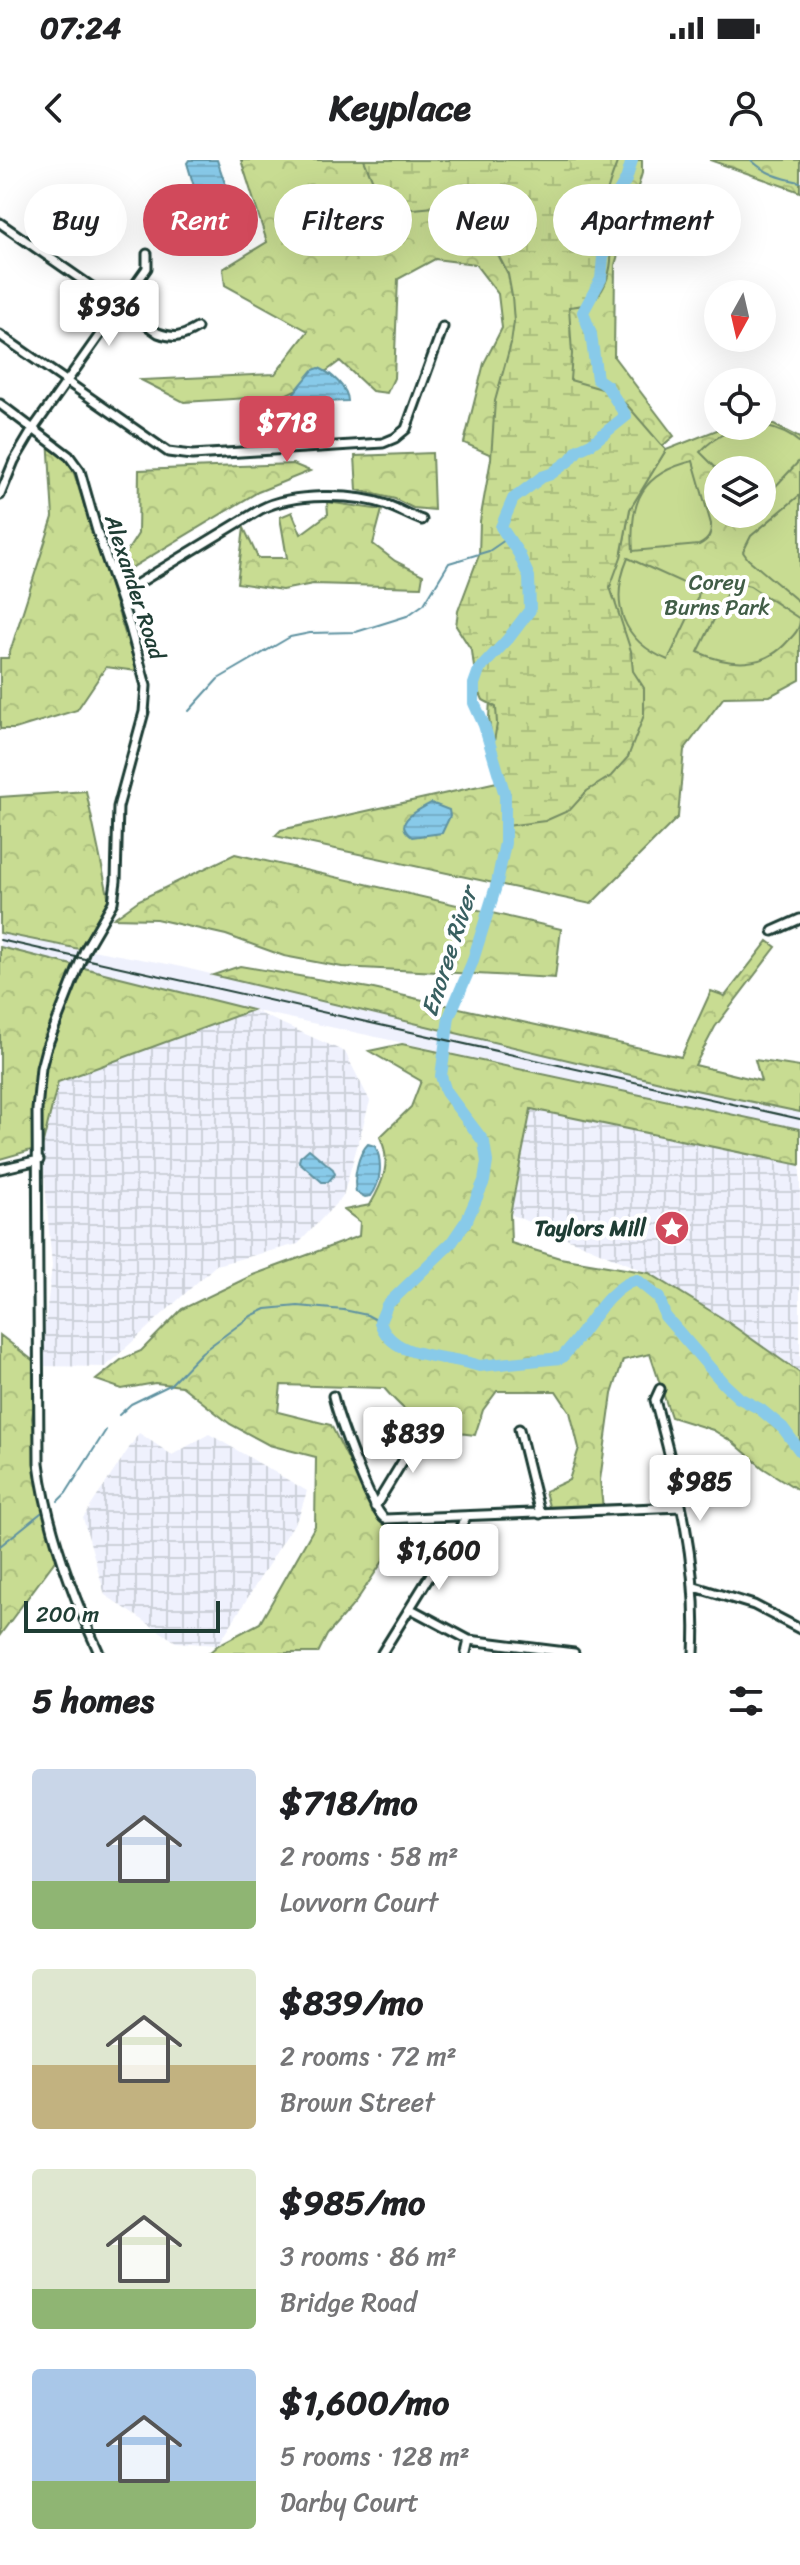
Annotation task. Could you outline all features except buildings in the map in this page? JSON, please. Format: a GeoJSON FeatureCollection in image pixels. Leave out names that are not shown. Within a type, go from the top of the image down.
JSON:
{"type":"FeatureCollection","features":[{"type":"Feature","properties":{"kind":"street"},"geometry":{"type":"LineString","coordinates":[[0,223],[158,333],[170,338],[182,338],[197,328]]}},
{"type":"Feature","properties":{"kind":"street"},"geometry":{"type":"LineString","coordinates":[[0,495],[14,461],[33,429],[147,268],[147,256]]}},
{"type":"Feature","properties":{"kind":"street"},"geometry":{"type":"LineString","coordinates":[[0,335],[168,452],[192,455],[383,443],[395,438],[406,429],[443,327]]}},
{"type":"Feature","properties":{"kind":"street","name":"Alexander Road"},"geometry":{"type":"LineString","coordinates":[[0,404],[69,456],[80,471],[145,675],[145,704],[118,807],[113,902],[85,950],[41,1068],[37,1110],[39,1463],[45,1499],[67,1571],[99,1653]]}},
{"type":"Feature","properties":{"kind":"street"},"geometry":{"type":"LineString","coordinates":[[119,595],[279,501],[318,497],[363,500],[387,505],[422,520]]}},
{"type":"Feature","properties":{"kind":"street"},"geometry":{"type":"LineString","coordinates":[[773,931],[800,919]]}},
{"type":"Feature","properties":{"kind":"street"},"geometry":{"type":"LineString","coordinates":[[0,1169],[39,1160]]}},
{"type":"Feature","properties":{"kind":"street"},"geometry":{"type":"LineString","coordinates":[[660,1389],[655,1400],[681,1507],[695,1587],[694,1653]]}},
{"type":"Feature","properties":{"kind":"street"},"geometry":{"type":"LineString","coordinates":[[333,1396],[338,1417],[375,1507],[380,1516],[388,1520],[681,1507]]}},
{"type":"Feature","properties":{"kind":"street"},"geometry":{"type":"LineString","coordinates":[[375,1507],[424,1426]]}},
{"type":"Feature","properties":{"kind":"street"},"geometry":{"type":"LineString","coordinates":[[519,1429],[540,1514]]}},
{"type":"Feature","properties":{"kind":"street"},"geometry":{"type":"LineString","coordinates":[[382,1653],[467,1516]]}},
{"type":"Feature","properties":{"kind":"street"},"geometry":{"type":"LineString","coordinates":[[695,1587],[754,1605],[800,1629]]}},
{"type":"Feature","properties":{"kind":"street"},"geometry":{"type":"LineString","coordinates":[[411,1609],[469,1640],[574,1653]]}},
{"type":"Feature","properties":{"kind":"street"},"geometry":{"type":"LineString","coordinates":[[466,1653],[469,1640]]}},
{"type":"Feature","properties":{"kind":"shaded area"},"geometry":{"type":"Polygon","coordinates":[[[0,933],[173,965],[681,1087],[800,1112],[800,1129],[252,1010],[0,947],[0,933]]]}},
{"type":"Feature","properties":{"kind":"shaded area"},"geometry":{"type":"Polygon","coordinates":[[[252,1010],[345,1052],[370,1101],[343,1196],[298,1244],[216,1265],[105,1367],[40,1366],[52,1266],[42,1147],[58,1082],[252,1010]]]}},
{"type":"Feature","properties":{"kind":"shaded area","name":"Taylors Mill"},"geometry":{"type":"Polygon","coordinates":[[[531,1108],[800,1165],[800,1373],[649,1273],[510,1214],[531,1108]]]}},
{"type":"Feature","properties":{"kind":"shaded area"},"geometry":{"type":"Polygon","coordinates":[[[139,1433],[172,1455],[209,1434],[307,1491],[299,1516],[218,1645],[176,1642],[105,1595],[83,1518],[139,1433]]]}},
{"type":"Feature","properties":{"kind":"green space","name":"Corey Burns Park"},"geometry":{"type":"Polygon","coordinates":[[[241,160],[642,160],[639,184],[553,184],[553,256],[618,256],[614,357],[674,436],[640,465],[622,524],[621,557],[630,509],[666,450],[704,435],[704,440],[776,440],[776,426],[800,438],[800,680],[770,696],[724,697],[684,750],[678,817],[591,904],[275,836],[281,830],[497,782],[489,718],[493,639],[512,464],[464,443],[484,363],[502,328],[498,294],[475,264],[435,259],[398,279],[394,378],[387,393],[372,391],[340,361],[312,382],[283,396],[184,402],[141,380],[275,374],[308,331],[225,285],[223,269],[244,256],[258,256],[258,248],[267,242],[258,214],[258,184],[249,184],[241,160]]]}},
{"type":"Feature","properties":{"kind":"green space"},"geometry":{"type":"Polygon","coordinates":[[[364,160],[618,160],[610,184],[553,184],[553,256],[611,256],[608,278],[600,294],[585,305],[569,307],[570,380],[609,391],[628,406],[666,450],[630,509],[621,557],[610,587],[631,651],[633,671],[644,688],[644,715],[628,757],[611,776],[587,791],[570,810],[545,821],[506,826],[505,795],[492,753],[497,724],[496,707],[483,700],[476,684],[472,651],[456,626],[458,611],[479,555],[480,521],[491,459],[495,401],[514,322],[508,274],[499,256],[537,256],[537,184],[428,184],[428,208],[414,209],[412,184],[375,184],[364,160]]]}},
{"type":"Feature","properties":{"kind":"green space"},"geometry":{"type":"Polygon","coordinates":[[[710,160],[800,160],[800,192],[710,160]]]}},
{"type":"Feature","properties":{"kind":"green space"},"geometry":{"type":"Polygon","coordinates":[[[776,430],[800,443],[800,460],[776,486],[776,456],[704,456],[700,452],[714,440],[776,440],[776,430]]]}},
{"type":"Feature","properties":{"kind":"green space"},"geometry":{"type":"Polygon","coordinates":[[[48,437],[72,467],[137,671],[106,667],[77,710],[15,729],[0,729],[0,658],[8,658],[53,517],[48,437]]]}},
{"type":"Feature","properties":{"kind":"green space"},"geometry":{"type":"Polygon","coordinates":[[[432,453],[434,510],[413,508],[395,499],[357,490],[355,456],[432,453]]]}},
{"type":"Feature","properties":{"kind":"green space"},"geometry":{"type":"Polygon","coordinates":[[[693,461],[704,500],[704,528],[711,528],[709,537],[699,545],[633,551],[634,518],[642,492],[662,473],[693,461]]]}},
{"type":"Feature","properties":{"kind":"green space"},"geometry":{"type":"Polygon","coordinates":[[[293,464],[310,471],[258,492],[131,568],[124,556],[138,534],[139,470],[293,464]]]}},
{"type":"Feature","properties":{"kind":"green space"},"geometry":{"type":"Polygon","coordinates":[[[800,495],[798,601],[743,552],[751,536],[761,528],[776,528],[776,515],[800,495]]]}},
{"type":"Feature","properties":{"kind":"green space"},"geometry":{"type":"Polygon","coordinates":[[[327,502],[382,510],[373,544],[395,561],[423,575],[421,587],[313,584],[282,590],[237,583],[244,528],[258,558],[287,558],[280,517],[292,512],[301,534],[328,514],[327,502]]]}},
{"type":"Feature","properties":{"kind":"green space"},"geometry":{"type":"Polygon","coordinates":[[[628,558],[699,590],[668,660],[640,642],[624,619],[620,590],[628,558]]]}},
{"type":"Feature","properties":{"kind":"green space"},"geometry":{"type":"Polygon","coordinates":[[[739,583],[750,586],[800,619],[797,631],[779,650],[757,660],[734,662],[698,652],[731,586],[739,583]]]}},
{"type":"Feature","properties":{"kind":"green space"},"geometry":{"type":"Polygon","coordinates":[[[86,791],[109,900],[79,949],[0,933],[0,797],[86,791]]]}},
{"type":"Feature","properties":{"kind":"green space"},"geometry":{"type":"Polygon","coordinates":[[[235,854],[561,929],[555,978],[342,967],[284,956],[226,935],[156,919],[114,918],[139,900],[235,854]]]}},
{"type":"Feature","properties":{"kind":"green space"},"geometry":{"type":"Polygon","coordinates":[[[768,941],[776,947],[715,1027],[695,1065],[761,1081],[755,1060],[800,1067],[800,1112],[681,1087],[213,975],[240,966],[369,988],[681,1057],[711,991],[725,996],[768,941]]]}},
{"type":"Feature","properties":{"kind":"green space"},"geometry":{"type":"Polygon","coordinates":[[[0,947],[252,1010],[58,1082],[42,1147],[0,1159],[0,947]]]}},
{"type":"Feature","properties":{"kind":"green space"},"geometry":{"type":"Polygon","coordinates":[[[402,1044],[800,1129],[800,1165],[531,1109],[510,1214],[511,1243],[560,1258],[649,1273],[722,1318],[800,1373],[800,1491],[763,1468],[713,1430],[671,1417],[650,1354],[623,1360],[612,1394],[600,1480],[603,1509],[551,1514],[545,1491],[569,1480],[579,1448],[570,1412],[556,1391],[497,1391],[483,1410],[475,1435],[424,1423],[404,1409],[384,1388],[281,1385],[278,1412],[331,1425],[376,1515],[419,1539],[385,1558],[355,1603],[327,1635],[318,1653],[209,1653],[260,1623],[315,1526],[316,1457],[269,1445],[230,1424],[182,1386],[155,1383],[122,1389],[96,1380],[122,1359],[141,1351],[182,1309],[253,1275],[359,1236],[360,1222],[344,1210],[370,1205],[379,1189],[386,1164],[380,1137],[411,1107],[421,1081],[369,1051],[402,1044]]]}},
{"type":"Feature","properties":{"kind":"green space"},"geometry":{"type":"Polygon","coordinates":[[[0,1335],[40,1366],[32,1418],[44,1514],[57,1558],[0,1635],[0,1335]]]}},
{"type":"Feature","properties":{"kind":"water"},"geometry":{"type":"Polygon","coordinates":[[[189,160],[217,160],[225,184],[193,184],[187,163],[189,160]]]}},
{"type":"Feature","properties":{"kind":"water"},"geometry":{"type":"Polygon","coordinates":[[[319,368],[338,382],[348,401],[293,403],[293,394],[313,370],[319,368]]]}},
{"type":"Feature","properties":{"kind":"water"},"geometry":{"type":"Polygon","coordinates":[[[431,803],[449,810],[450,816],[442,833],[412,837],[406,832],[405,822],[413,813],[431,803]]]}},
{"type":"Feature","properties":{"kind":"water"},"geometry":{"type":"Polygon","coordinates":[[[368,1144],[375,1146],[378,1152],[380,1172],[371,1196],[365,1197],[356,1192],[355,1180],[359,1160],[368,1144]]]}},
{"type":"Feature","properties":{"kind":"water"},"geometry":{"type":"Polygon","coordinates":[[[309,1149],[333,1169],[335,1174],[328,1182],[322,1182],[299,1162],[309,1149]]]}},
{"type":"Feature","properties":{"kind":"waterway","name":"Enoree River"},"geometry":{"type":"LineString","coordinates":[[632,160],[626,180],[607,212],[601,279],[583,312],[591,334],[597,379],[607,386],[626,416],[513,499],[501,527],[519,554],[529,577],[530,610],[479,670],[474,684],[474,703],[484,725],[505,795],[505,843],[497,883],[472,963],[449,1017],[441,1076],[446,1092],[484,1142],[487,1162],[484,1181],[467,1220],[452,1242],[387,1305],[380,1322],[386,1335],[408,1350],[479,1366],[561,1358],[606,1302],[626,1284],[637,1280],[659,1298],[665,1316],[724,1384],[783,1428],[800,1451]]}},
{"type":"Feature","properties":{"kind":"waterway"},"geometry":{"type":"LineString","coordinates":[[751,160],[774,175],[800,182]]}},
{"type":"Feature","properties":{"kind":"waterway"},"geometry":{"type":"LineString","coordinates":[[189,711],[218,679],[290,637],[310,633],[356,632],[407,616],[424,604],[449,563],[489,551],[508,538]]}},
{"type":"Feature","properties":{"kind":"waterway"},"geometry":{"type":"LineString","coordinates":[[119,1415],[131,1404],[170,1385],[202,1352],[251,1316],[266,1309],[298,1306],[344,1310],[367,1315],[380,1322]]}},
{"type":"Feature","properties":{"kind":"waterway"},"geometry":{"type":"LineString","coordinates":[[58,1501],[106,1430]]}},
{"type":"Feature","properties":{"kind":"waterway"},"geometry":{"type":"LineString","coordinates":[[0,1546],[41,1513]]}},
{"type":"Feature","properties":{"kind":"railway"},"geometry":{"type":"LineString","coordinates":[[0,940],[800,1119]]}},
{"type":"Feature","properties":{"kind":"place","name":"Taylors Mill"},"geometry":{"type":"Point","coordinates":[672,1228]}}]}
